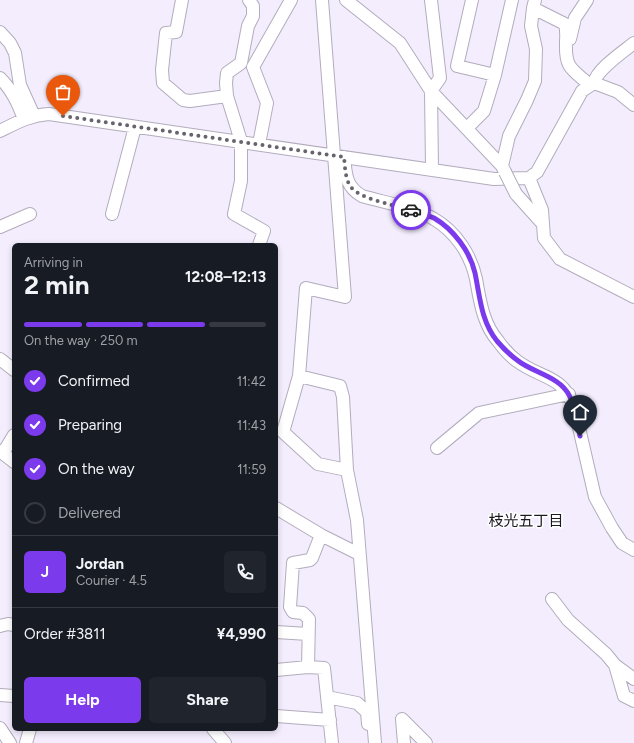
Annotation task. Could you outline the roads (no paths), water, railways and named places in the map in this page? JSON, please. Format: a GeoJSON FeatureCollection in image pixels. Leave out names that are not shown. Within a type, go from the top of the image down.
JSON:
{"type":"FeatureCollection","features":[{"type":"Feature","properties":{"kind":"street"},"geometry":{"type":"LineString","coordinates":[[182,0],[176,32],[166,33],[162,83],[184,100],[190,101],[227,96]]}},
{"type":"Feature","properties":{"kind":"street"},"geometry":{"type":"LineString","coordinates":[[249,0],[253,6],[253,16],[248,26],[241,63],[227,73],[226,83],[227,96],[241,141],[241,181],[234,214],[264,231],[260,243]]}},
{"type":"Feature","properties":{"kind":"street"},"geometry":{"type":"LineString","coordinates":[[259,144],[267,103],[253,67],[291,0]]}},
{"type":"Feature","properties":{"kind":"street"},"geometry":{"type":"LineString","coordinates":[[322,0],[339,156],[345,297],[306,288],[299,376],[283,432],[318,464],[348,470]]}},
{"type":"Feature","properties":{"kind":"street"},"geometry":{"type":"LineString","coordinates":[[346,0],[400,43],[431,91],[467,128],[503,169],[516,194],[542,224]]}},
{"type":"Feature","properties":{"kind":"street"},"geometry":{"type":"LineString","coordinates":[[430,0],[440,78],[431,91],[432,169]]}},
{"type":"Feature","properties":{"kind":"street"},"geometry":{"type":"LineString","coordinates":[[472,0],[457,66],[495,75]]}},
{"type":"Feature","properties":{"kind":"street"},"geometry":{"type":"LineString","coordinates":[[467,128],[484,111],[495,75],[512,0]]}},
{"type":"Feature","properties":{"kind":"street"},"geometry":{"type":"LineString","coordinates":[[566,61],[575,18],[587,0]]}},
{"type":"Feature","properties":{"kind":"street"},"geometry":{"type":"LineString","coordinates":[[503,169],[509,136],[535,81],[536,49],[531,26],[534,4],[565,24],[567,30],[565,58],[569,67],[592,84],[618,92],[634,105]]}},
{"type":"Feature","properties":{"kind":"street"},"geometry":{"type":"LineString","coordinates":[[0,32],[10,43],[15,53],[20,85],[29,117]]}},
{"type":"Feature","properties":{"kind":"street"},"geometry":{"type":"LineString","coordinates":[[0,131],[29,117],[49,114],[494,179],[529,178],[537,172],[582,91],[592,84],[594,79],[634,42]]}},
{"type":"Feature","properties":{"kind":"street"},"geometry":{"type":"LineString","coordinates":[[0,78],[10,88],[19,104],[29,117]]}},
{"type":"Feature","properties":{"kind":"street"},"geometry":{"type":"LineString","coordinates":[[112,214],[135,127]]}},
{"type":"Feature","properties":{"kind":"street"},"geometry":{"type":"LineString","coordinates":[[339,156],[349,185],[354,191],[362,196],[433,218],[456,236],[467,253],[474,270],[483,314],[497,341],[517,361],[560,384],[569,394],[574,406],[595,497],[612,528],[622,542],[634,550]]}},
{"type":"Feature","properties":{"kind":"street"},"geometry":{"type":"LineString","coordinates":[[529,178],[542,210],[544,238],[560,259],[634,297]]}},
{"type":"Feature","properties":{"kind":"street"},"geometry":{"type":"LineString","coordinates":[[0,227],[30,214]]}},
{"type":"Feature","properties":{"kind":"street"},"geometry":{"type":"LineString","coordinates":[[0,359],[12,368]]}},
{"type":"Feature","properties":{"kind":"street"},"geometry":{"type":"LineString","coordinates":[[299,376],[340,386],[343,397],[348,470],[357,520],[375,743]]}},
{"type":"Feature","properties":{"kind":"street"},"geometry":{"type":"LineString","coordinates":[[437,448],[479,413],[569,394]]}},
{"type":"Feature","properties":{"kind":"street"},"geometry":{"type":"LineString","coordinates":[[12,437],[2,452],[12,460]]}},
{"type":"Feature","properties":{"kind":"street"},"geometry":{"type":"LineString","coordinates":[[278,509],[321,535],[359,554]]}},
{"type":"Feature","properties":{"kind":"street"},"geometry":{"type":"LineString","coordinates":[[308,667],[309,619],[304,613],[293,612],[290,606],[294,563],[310,560],[312,558],[321,535]]}},
{"type":"Feature","properties":{"kind":"street"},"geometry":{"type":"LineString","coordinates":[[552,599],[568,620],[606,654],[615,665],[634,679]]}},
{"type":"Feature","properties":{"kind":"street"},"geometry":{"type":"LineString","coordinates":[[0,626],[12,625]]}},
{"type":"Feature","properties":{"kind":"street"},"geometry":{"type":"LineString","coordinates":[[278,632],[308,634]]}},
{"type":"Feature","properties":{"kind":"street"},"geometry":{"type":"LineString","coordinates":[[615,665],[624,696],[634,701]]}},
{"type":"Feature","properties":{"kind":"street"},"geometry":{"type":"LineString","coordinates":[[278,670],[308,667],[324,668],[332,743]]}},
{"type":"Feature","properties":{"kind":"street"},"geometry":{"type":"LineString","coordinates":[[0,695],[12,696]]}},
{"type":"Feature","properties":{"kind":"street"},"geometry":{"type":"LineString","coordinates":[[327,697],[357,703],[367,712],[368,743]]}},
{"type":"Feature","properties":{"kind":"street"},"geometry":{"type":"LineString","coordinates":[[278,716],[330,720]]}},
{"type":"Feature","properties":{"kind":"street"},"geometry":{"type":"LineString","coordinates":[[404,743],[402,720],[426,743]]}},
{"type":"Feature","properties":{"kind":"street"},"geometry":{"type":"LineString","coordinates":[[0,728],[10,743]]}},
{"type":"Feature","properties":{"kind":"street"},"geometry":{"type":"LineString","coordinates":[[26,743],[29,731]]}},
{"type":"Feature","properties":{"kind":"street"},"geometry":{"type":"LineString","coordinates":[[215,731],[224,743]]}},
{"type":"Feature","properties":{"kind":"district","name":"枝光五丁目"},"geometry":{"type":"Point","coordinates":[526,521]}}]}
